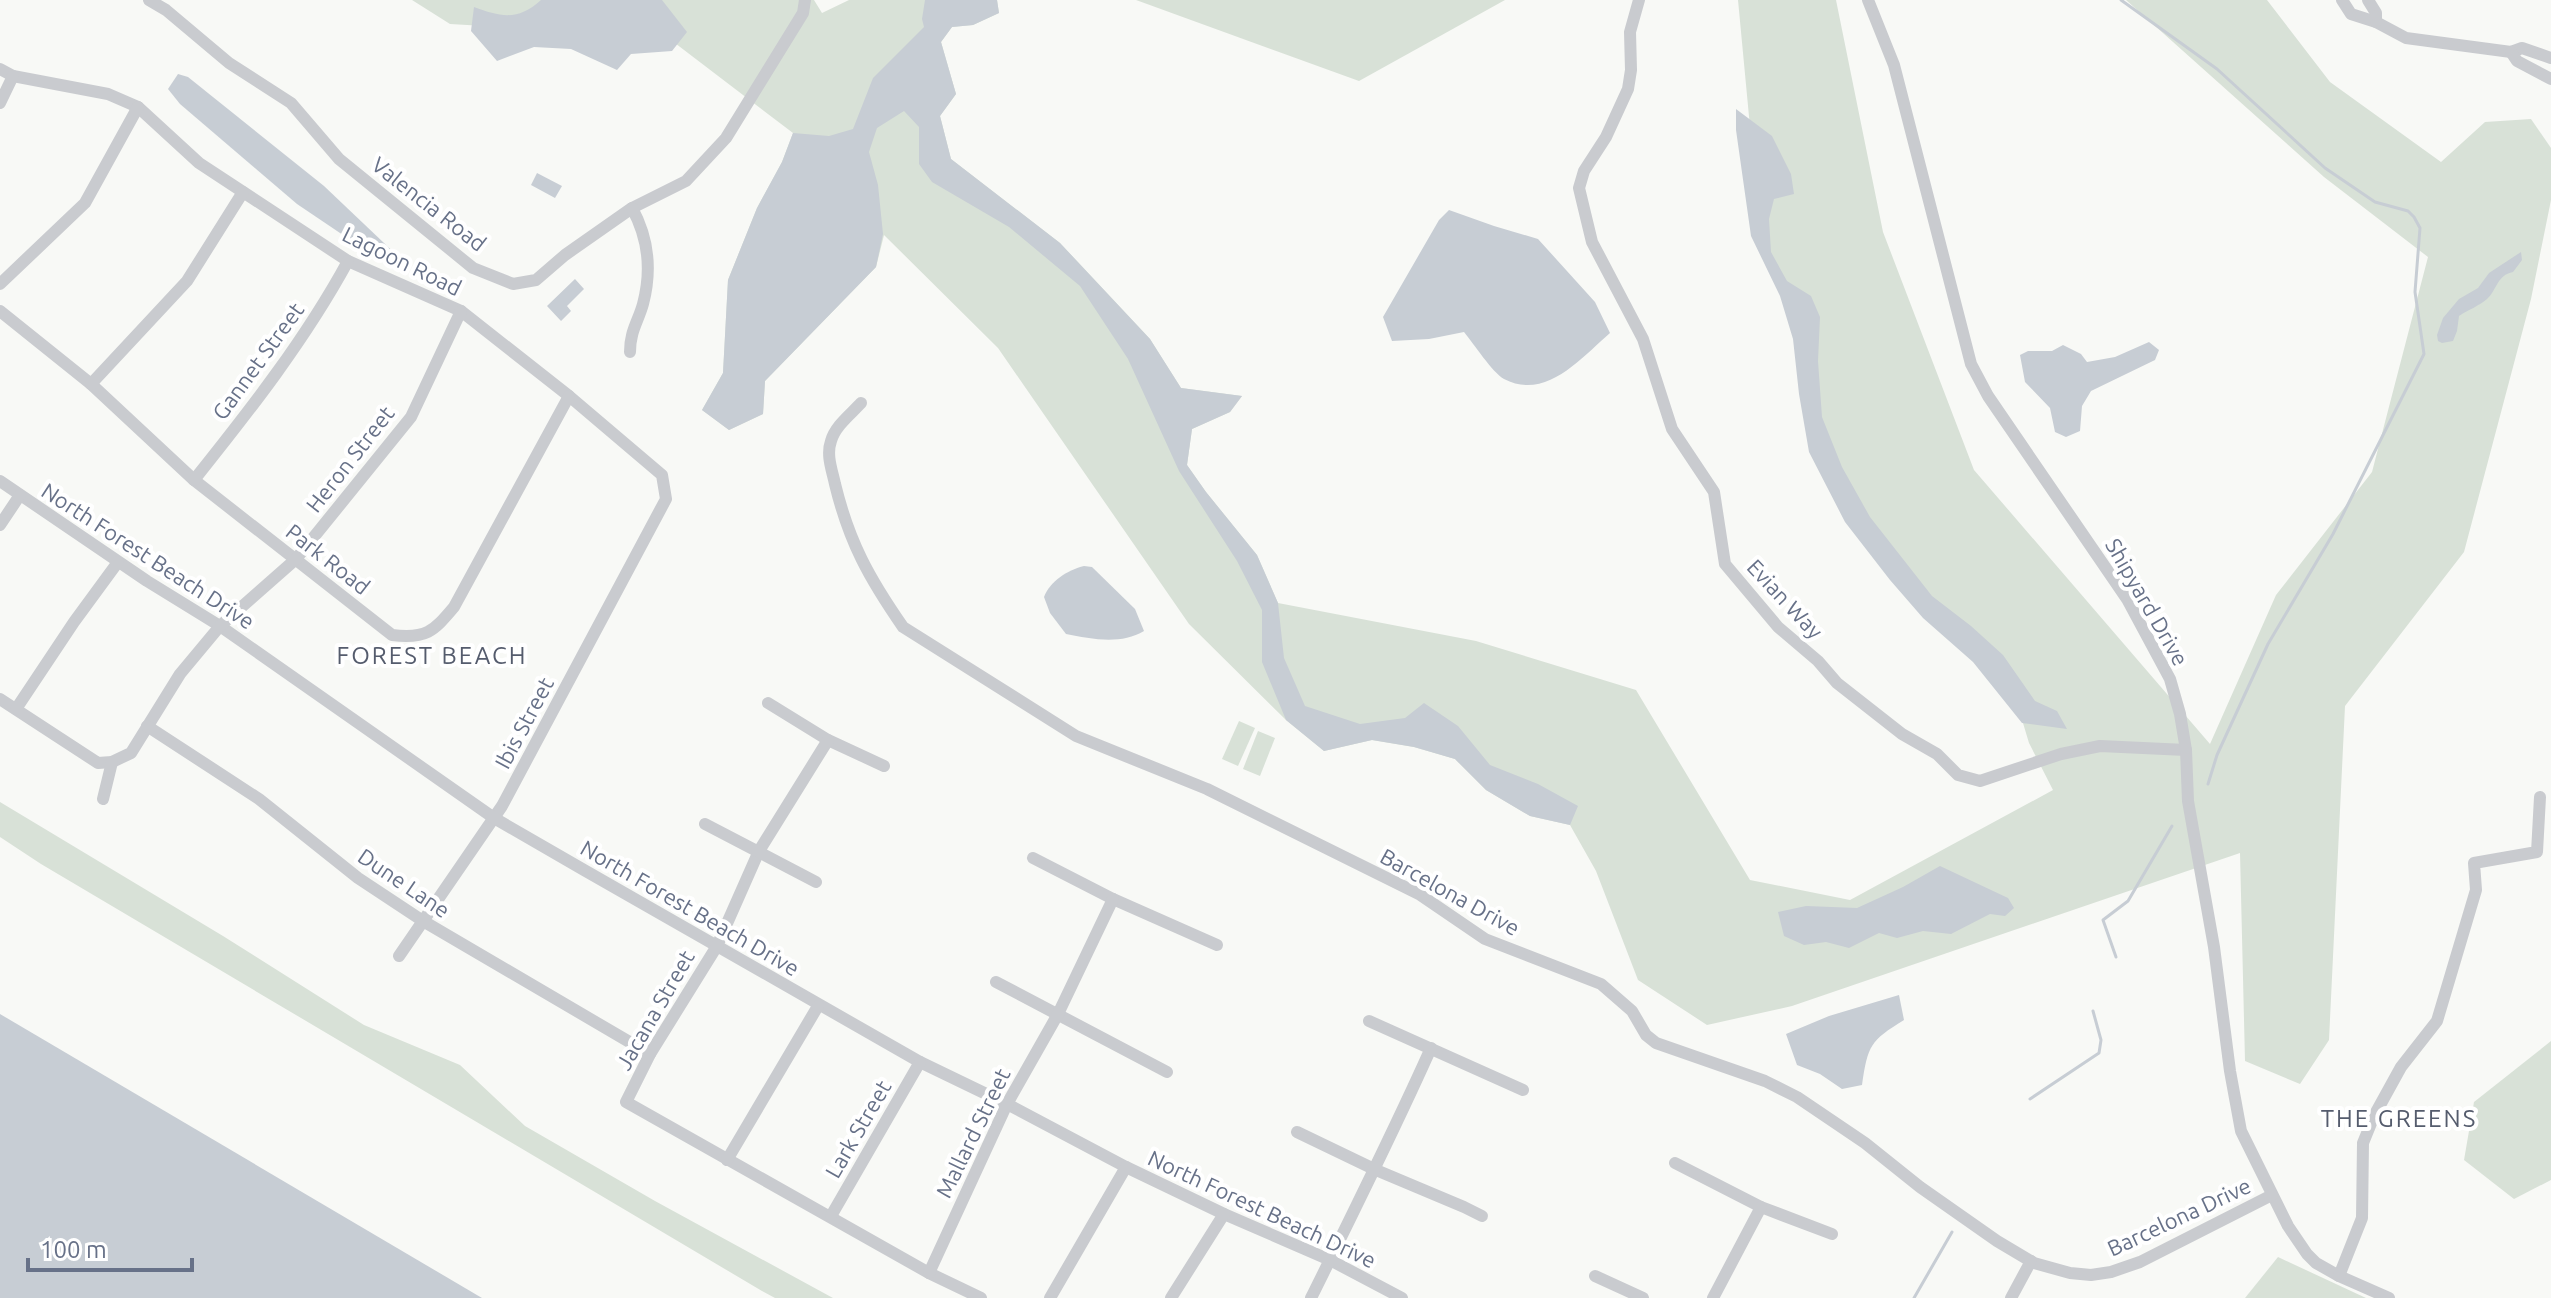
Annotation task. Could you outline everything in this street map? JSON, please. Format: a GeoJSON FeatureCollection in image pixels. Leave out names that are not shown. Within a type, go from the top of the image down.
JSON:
{"type":"FeatureCollection","features":[{"type":"Feature","properties":{"kind":"street","name":"Valencia Road"},"geometry":{"type":"LineString","coordinates":[[149,0],[166,10],[229,63],[291,103],[339,159],[473,268],[513,284],[536,280],[565,255],[632,208],[686,181],[726,138],[803,13],[805,0]]}},
{"type":"Feature","properties":{"kind":"street","name":"Evian Way"},"geometry":{"type":"LineString","coordinates":[[1639,0],[1630,32],[1628,89],[1606,137],[1584,171],[1579,188],[1592,242],[1643,339],[1672,429],[1714,492],[1725,564],[1778,627],[1818,661],[1837,683],[1902,734],[1937,754],[1958,775],[1980,781],[2061,754],[2100,746],[2186,750]]}},
{"type":"Feature","properties":{"kind":"street","name":"Shipyard Drive"},"geometry":{"type":"LineString","coordinates":[[1868,0],[1894,65],[1971,364],[1988,396],[2127,599],[2170,679],[2186,750],[2188,801],[2214,947],[2241,1131],[2299,1245],[2316,1263],[2389,1298]]}},
{"type":"Feature","properties":{"kind":"street"},"geometry":{"type":"LineString","coordinates":[[2342,0],[2351,14],[2376,22],[2406,38],[2511,52],[2522,48],[2551,58]]}},
{"type":"Feature","properties":{"kind":"street"},"geometry":{"type":"LineString","coordinates":[[2368,0],[2376,13],[2376,22]]}},
{"type":"Feature","properties":{"kind":"street"},"geometry":{"type":"LineString","coordinates":[[2511,52],[2517,61],[2551,79]]}},
{"type":"Feature","properties":{"kind":"street","name":"Lagoon Road"},"geometry":{"type":"LineString","coordinates":[[0,69],[13,76],[108,94],[138,107],[199,163],[348,261],[461,311],[569,396],[662,475],[666,499]]}},
{"type":"Feature","properties":{"kind":"street"},"geometry":{"type":"LineString","coordinates":[[0,103],[13,76]]}},
{"type":"Feature","properties":{"kind":"street"},"geometry":{"type":"LineString","coordinates":[[0,284],[85,203],[138,107]]}},
{"type":"Feature","properties":{"kind":"street"},"geometry":{"type":"LineString","coordinates":[[91,384],[187,281],[243,192]]}},
{"type":"Feature","properties":{"kind":"street"},"geometry":{"type":"LineString","coordinates":[[630,352],[630,335],[642,305],[648,271],[643,228],[632,208]]}},
{"type":"Feature","properties":{"kind":"street","name":"Gannet Street"},"geometry":{"type":"LineString","coordinates":[[194,480],[281,369],[329,297],[348,261]]}},
{"type":"Feature","properties":{"kind":"street","name":"Park Road"},"geometry":{"type":"LineString","coordinates":[[0,311],[91,384],[194,480],[392,635],[414,637],[435,630],[454,607],[569,396]]}},
{"type":"Feature","properties":{"kind":"street","name":"Heron Street"},"geometry":{"type":"LineString","coordinates":[[112,762],[131,753],[180,674],[220,626],[296,559],[411,417],[461,311]]}},
{"type":"Feature","properties":{"kind":"street","name":"Barcelona Drive"},"geometry":{"type":"LineString","coordinates":[[861,403],[831,440],[829,458],[851,541],[867,572],[903,627],[1076,736],[1220,795],[1419,894],[1485,939],[1601,984],[1632,1011],[1646,1035],[1656,1043],[1765,1081],[1797,1097],[1865,1143],[1920,1187],[1997,1241],[2031,1261],[2070,1273],[2091,1275],[2111,1272],[2140,1262],[2272,1195]]}},
{"type":"Feature","properties":{"kind":"street","name":"North Forest Beach Drive"},"geometry":{"type":"LineString","coordinates":[[0,481],[118,562],[220,626],[494,818],[920,1062],[1126,1167],[1330,1260],[1402,1298]]}},
{"type":"Feature","properties":{"kind":"street"},"geometry":{"type":"LineString","coordinates":[[0,525],[20,495]]}},
{"type":"Feature","properties":{"kind":"street","name":"Ibis Street"},"geometry":{"type":"LineString","coordinates":[[399,956],[494,818],[666,499]]}},
{"type":"Feature","properties":{"kind":"street"},"geometry":{"type":"LineString","coordinates":[[16,709],[118,562]]}},
{"type":"Feature","properties":{"kind":"street"},"geometry":{"type":"LineString","coordinates":[[0,699],[88,759],[98,763],[112,762],[103,799]]}},
{"type":"Feature","properties":{"kind":"street"},"geometry":{"type":"LineString","coordinates":[[768,703],[828,740],[884,766]]}},
{"type":"Feature","properties":{"kind":"street","name":"Dune Lane"},"geometry":{"type":"LineString","coordinates":[[147,726],[259,799],[358,878],[423,921],[650,1054]]}},
{"type":"Feature","properties":{"kind":"street","name":"Jacana Street"},"geometry":{"type":"LineString","coordinates":[[727,1160],[626,1102],[650,1054],[717,946],[759,851],[828,740]]}},
{"type":"Feature","properties":{"kind":"street"},"geometry":{"type":"LineString","coordinates":[[2339,1276],[2362,1218],[2363,1143],[2401,1067],[2437,1021],[2476,890],[2474,863],[2537,852],[2540,797]]}},
{"type":"Feature","properties":{"kind":"street"},"geometry":{"type":"LineString","coordinates":[[705,824],[816,882]]}},
{"type":"Feature","properties":{"kind":"street"},"geometry":{"type":"LineString","coordinates":[[1033,858],[1113,899],[1217,945]]}},
{"type":"Feature","properties":{"kind":"street","name":"Mallard Street"},"geometry":{"type":"LineString","coordinates":[[929,1273],[1007,1104],[1058,1014],[1113,899]]}},
{"type":"Feature","properties":{"kind":"street"},"geometry":{"type":"LineString","coordinates":[[996,982],[1167,1072]]}},
{"type":"Feature","properties":{"kind":"street"},"geometry":{"type":"LineString","coordinates":[[818,1006],[727,1160],[929,1273],[981,1298]]}},
{"type":"Feature","properties":{"kind":"street"},"geometry":{"type":"LineString","coordinates":[[1369,1021],[1523,1090]]}},
{"type":"Feature","properties":{"kind":"street"},"geometry":{"type":"LineString","coordinates":[[1311,1298],[1376,1170],[1431,1048]]}},
{"type":"Feature","properties":{"kind":"street","name":"Lark Street"},"geometry":{"type":"LineString","coordinates":[[831,1216],[920,1062]]}},
{"type":"Feature","properties":{"kind":"street"},"geometry":{"type":"LineString","coordinates":[[1297,1132],[1482,1216]]}},
{"type":"Feature","properties":{"kind":"street"},"geometry":{"type":"LineString","coordinates":[[1675,1163],[1761,1207],[1832,1234]]}},
{"type":"Feature","properties":{"kind":"street"},"geometry":{"type":"LineString","coordinates":[[1050,1298],[1126,1167]]}},
{"type":"Feature","properties":{"kind":"street"},"geometry":{"type":"LineString","coordinates":[[1713,1298],[1761,1207]]}},
{"type":"Feature","properties":{"kind":"street"},"geometry":{"type":"LineString","coordinates":[[1171,1298],[1224,1214]]}},
{"type":"Feature","properties":{"kind":"street"},"geometry":{"type":"LineString","coordinates":[[2011,1298],[2031,1261]]}},
{"type":"Feature","properties":{"kind":"street"},"geometry":{"type":"LineString","coordinates":[[1595,1276],[1643,1298]]}},
{"type":"Feature","properties":{"kind":"shaded area"},"geometry":{"type":"Polygon","coordinates":[[[412,0],[814,0],[822,13],[849,0],[997,0],[999,13],[973,25],[952,27],[941,42],[956,94],[940,116],[951,159],[1060,243],[1150,339],[1181,388],[1242,396],[1230,412],[1192,429],[1187,465],[1257,555],[1278,603],[1476,641],[1636,690],[1750,880],[1850,900],[2053,790],[2029,743],[2014,693],[1865,545],[1813,438],[1796,306],[1762,254],[1738,0],[1836,0],[1883,232],[1974,470],[2210,744],[2276,595],[2372,472],[2428,257],[2324,177],[2126,0],[2267,0],[2330,82],[2441,162],[2485,122],[2531,119],[2551,148],[2551,200],[2531,299],[2464,552],[2345,706],[2329,1040],[2300,1084],[2245,1061],[2240,853],[1792,1006],[1707,1025],[1638,980],[1596,871],[1570,825],[1530,816],[1486,790],[1455,759],[1414,747],[1372,740],[1324,751],[1286,720],[1189,624],[998,348],[884,235],[876,267],[765,381],[763,414],[729,430],[702,410],[723,373],[728,280],[757,208],[782,162],[793,133],[667,37],[450,24],[412,0]]]}},
{"type":"Feature","properties":{"kind":"shaded area"},"geometry":{"type":"Polygon","coordinates":[[[541,0],[662,0],[687,32],[672,51],[631,54],[617,70],[571,49],[534,47],[497,61],[471,31],[474,7],[509,15],[525,11],[541,0]]]}},
{"type":"Feature","properties":{"kind":"shaded area"},"geometry":{"type":"Polygon","coordinates":[[[925,0],[997,0],[999,13],[973,25],[952,27],[941,42],[956,94],[940,116],[951,159],[1060,243],[1150,339],[1181,388],[1242,396],[1230,412],[1192,429],[1187,465],[1257,555],[1278,603],[1284,658],[1305,706],[1360,724],[1405,718],[1424,703],[1458,726],[1490,765],[1538,784],[1578,806],[1570,825],[1530,816],[1486,790],[1455,759],[1414,747],[1372,740],[1324,751],[1286,720],[1262,662],[1262,610],[1237,561],[1179,471],[1128,359],[1080,286],[1009,227],[932,182],[919,164],[919,127],[904,111],[877,128],[869,152],[878,185],[883,234],[876,267],[765,381],[763,414],[729,430],[702,410],[723,373],[728,280],[757,208],[782,162],[793,133],[829,136],[853,129],[873,78],[924,27],[925,0]]]}},
{"type":"Feature","properties":{"kind":"shaded area"},"geometry":{"type":"Polygon","coordinates":[[[1136,0],[1505,0],[1359,81],[1136,0]]]}},
{"type":"Feature","properties":{"kind":"shaded area"},"geometry":{"type":"Polygon","coordinates":[[[178,74],[188,77],[324,186],[404,262],[395,266],[383,262],[297,204],[180,104],[168,89],[178,74]]]}},
{"type":"Feature","properties":{"kind":"shaded area"},"geometry":{"type":"Polygon","coordinates":[[[1736,109],[1772,136],[1791,174],[1794,194],[1774,199],[1769,219],[1771,252],[1787,281],[1811,296],[1820,317],[1818,361],[1822,417],[1842,467],[1870,517],[1932,596],[2003,655],[2035,701],[2057,711],[2067,729],[2022,723],[1973,662],[1923,618],[1845,522],[1809,452],[1793,339],[1780,296],[1751,236],[1736,130],[1736,109]]]}},
{"type":"Feature","properties":{"kind":"shaded area"},"geometry":{"type":"Polygon","coordinates":[[[537,173],[562,186],[555,198],[531,185],[537,173]]]}},
{"type":"Feature","properties":{"kind":"shaded area"},"geometry":{"type":"Polygon","coordinates":[[[1449,210],[1538,239],[1595,302],[1610,333],[1562,374],[1534,385],[1504,379],[1464,332],[1429,339],[1392,341],[1383,317],[1439,220],[1449,210]]]}},
{"type":"Feature","properties":{"kind":"shaded area"},"geometry":{"type":"Polygon","coordinates":[[[2521,252],[2522,260],[2513,272],[2500,279],[2487,299],[2459,316],[2453,341],[2438,341],[2443,318],[2459,299],[2478,288],[2489,273],[2521,252]]]}},
{"type":"Feature","properties":{"kind":"shaded area"},"geometry":{"type":"Polygon","coordinates":[[[575,279],[584,289],[567,306],[571,311],[561,321],[547,306],[575,279]]]}},
{"type":"Feature","properties":{"kind":"shaded area"},"geometry":{"type":"Polygon","coordinates":[[[2149,342],[2159,350],[2155,360],[2091,391],[2082,406],[2080,431],[2066,437],[2055,432],[2050,408],[2025,382],[2020,355],[2028,351],[2052,351],[2063,345],[2081,354],[2087,362],[2115,357],[2149,342]]]}},
{"type":"Feature","properties":{"kind":"shaded area"},"geometry":{"type":"Polygon","coordinates":[[[1084,566],[1092,567],[1135,609],[1144,631],[1116,639],[1066,634],[1050,613],[1044,597],[1060,577],[1084,566]]]}},
{"type":"Feature","properties":{"kind":"shaded area"},"geometry":{"type":"Polygon","coordinates":[[[1239,721],[1255,728],[1238,766],[1222,759],[1239,721]]]}},
{"type":"Feature","properties":{"kind":"shaded area"},"geometry":{"type":"Polygon","coordinates":[[[1258,731],[1275,738],[1260,776],[1243,769],[1258,731]]]}},
{"type":"Feature","properties":{"kind":"shaded area"},"geometry":{"type":"Polygon","coordinates":[[[0,802],[364,1025],[460,1065],[525,1126],[833,1298],[775,1298],[762,1291],[41,864],[0,837],[0,802]]]}},
{"type":"Feature","properties":{"kind":"shaded area"},"geometry":{"type":"Polygon","coordinates":[[[1940,866],[2008,898],[2014,908],[2005,916],[1990,914],[1951,934],[1923,931],[1897,938],[1879,933],[1849,948],[1826,942],[1804,945],[1784,936],[1778,912],[1806,906],[1857,908],[1940,866]]]}},
{"type":"Feature","properties":{"kind":"shaded area"},"geometry":{"type":"Polygon","coordinates":[[[1899,995],[1904,1020],[1872,1045],[1862,1085],[1842,1089],[1820,1074],[1797,1065],[1786,1034],[1829,1016],[1899,995]]]}},
{"type":"Feature","properties":{"kind":"shaded area"},"geometry":{"type":"Polygon","coordinates":[[[0,1014],[482,1298],[0,1298],[0,1014]]]}},
{"type":"Feature","properties":{"kind":"shaded area"},"geometry":{"type":"Polygon","coordinates":[[[2551,1041],[2551,1180],[2514,1199],[2464,1160],[2474,1102],[2551,1041]]]}},
{"type":"Feature","properties":{"kind":"shaded area"},"geometry":{"type":"Polygon","coordinates":[[[2278,1257],[2366,1298],[2245,1298],[2278,1257]]]}},
{"type":"Feature","properties":{"kind":"waterway"},"geometry":{"type":"LineString","coordinates":[[2121,0],[2217,69],[2325,168],[2375,202],[2408,211],[2420,228],[2415,292],[2424,354],[2333,534],[2268,644],[2217,755],[2208,784]]}},
{"type":"Feature","properties":{"kind":"waterway"},"geometry":{"type":"LineString","coordinates":[[2116,957],[2103,920],[2128,901],[2172,826]]}},
{"type":"Feature","properties":{"kind":"waterway"},"geometry":{"type":"LineString","coordinates":[[2030,1099],[2099,1053],[2101,1040],[2093,1011]]}},
{"type":"Feature","properties":{"kind":"waterway"},"geometry":{"type":"LineString","coordinates":[[1914,1298],[1952,1232]]}},
{"type":"Feature","properties":{"kind":"district","name":"FOREST BEACH"},"geometry":{"type":"Point","coordinates":[432,656]}},
{"type":"Feature","properties":{"kind":"district","name":"THE GREENS"},"geometry":{"type":"Point","coordinates":[2399,1119]}}]}
